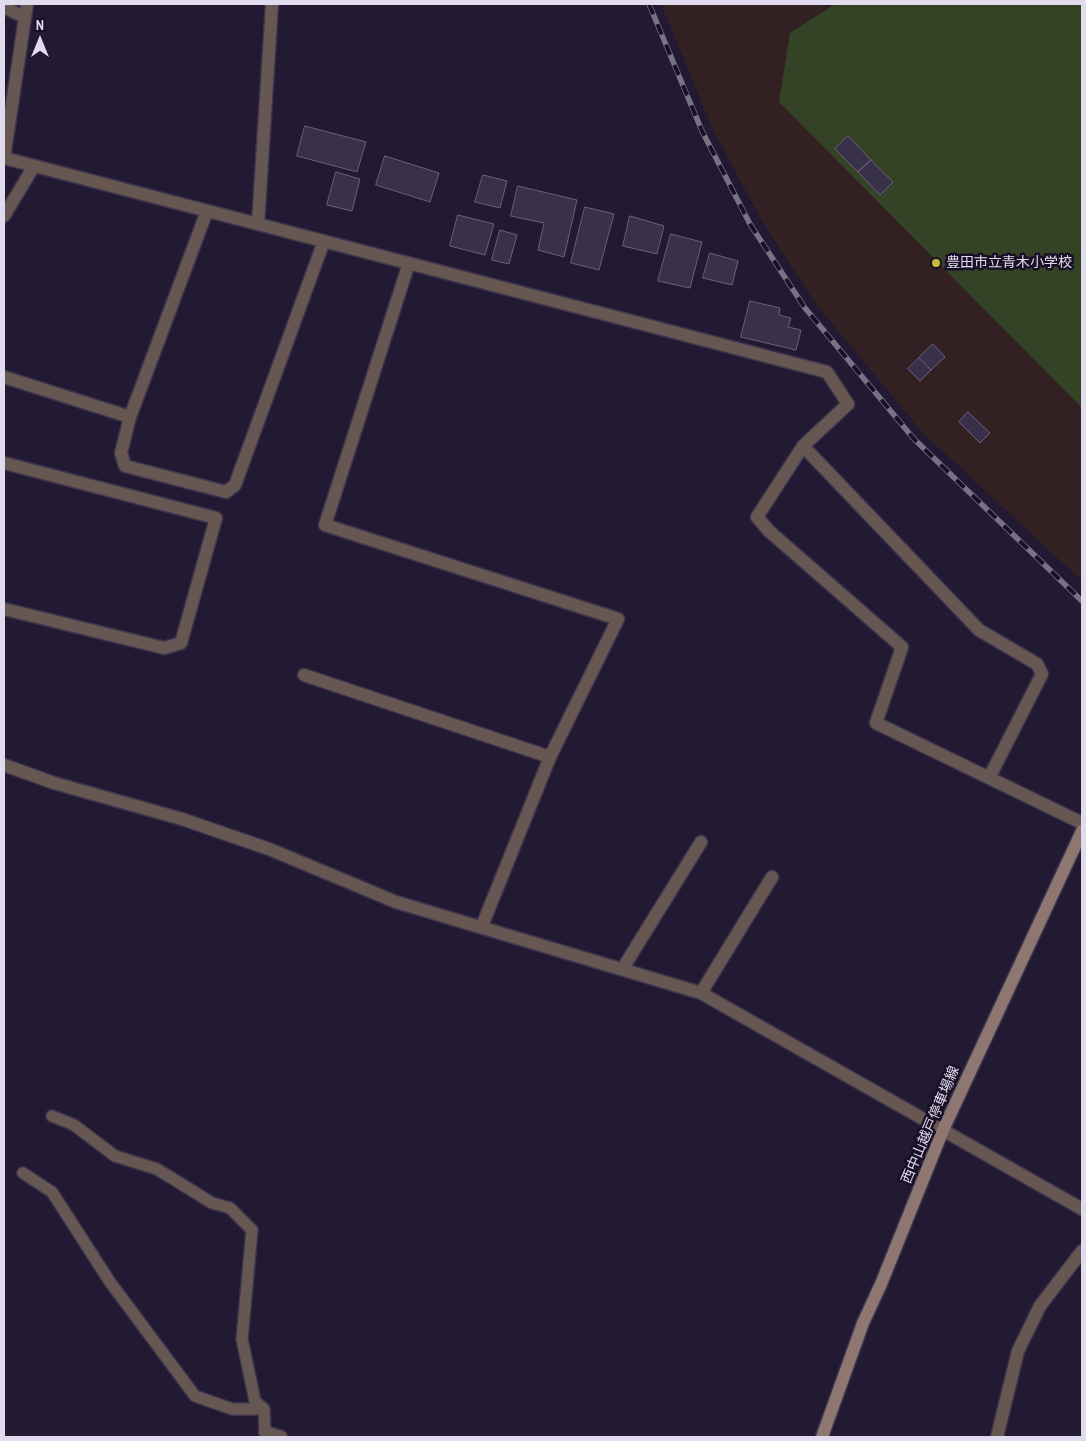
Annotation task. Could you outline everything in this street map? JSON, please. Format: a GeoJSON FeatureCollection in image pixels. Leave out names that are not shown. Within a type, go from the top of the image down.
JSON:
{"type":"FeatureCollection","features":[{"type":"Feature","properties":{"kind":"main road","name":"西中山越戸停車場線"},"geometry":{"type":"LineString","coordinates":[[822,1437],[863,1323],[881,1284],[943,1130],[1082,831]]}},
{"type":"Feature","properties":{"kind":"street"},"geometry":{"type":"LineString","coordinates":[[27,4],[4,158],[827,372],[848,404],[803,446],[757,517],[769,531],[902,646],[876,722],[1082,823]]}},
{"type":"Feature","properties":{"kind":"street"},"geometry":{"type":"LineString","coordinates":[[258,224],[272,4]]}},
{"type":"Feature","properties":{"kind":"street"},"geometry":{"type":"LineString","coordinates":[[4,7],[24,17]]}},
{"type":"Feature","properties":{"kind":"street"},"geometry":{"type":"LineString","coordinates":[[4,216],[34,166]]}},
{"type":"Feature","properties":{"kind":"street"},"geometry":{"type":"LineString","coordinates":[[207,211],[130,417],[121,454],[126,466],[226,492],[235,485],[324,241]]}},
{"type":"Feature","properties":{"kind":"street"},"geometry":{"type":"LineString","coordinates":[[409,263],[325,525],[618,620],[550,758],[482,926]]}},
{"type":"Feature","properties":{"kind":"street"},"geometry":{"type":"LineString","coordinates":[[4,377],[130,417]]}},
{"type":"Feature","properties":{"kind":"street"},"geometry":{"type":"LineString","coordinates":[[803,446],[979,630],[1037,664],[1042,674],[989,778]]}},
{"type":"Feature","properties":{"kind":"street"},"geometry":{"type":"LineString","coordinates":[[4,463],[216,518],[181,643],[164,648],[4,609]]}},
{"type":"Feature","properties":{"kind":"street"},"geometry":{"type":"LineString","coordinates":[[304,675],[550,758]]}},
{"type":"Feature","properties":{"kind":"street"},"geometry":{"type":"LineString","coordinates":[[4,765],[54,783],[182,820],[269,849],[396,902],[623,968],[701,993],[1082,1209]]}},
{"type":"Feature","properties":{"kind":"street"},"geometry":{"type":"LineString","coordinates":[[623,968],[701,842]]}},
{"type":"Feature","properties":{"kind":"street"},"geometry":{"type":"LineString","coordinates":[[701,993],[772,877]]}},
{"type":"Feature","properties":{"kind":"street"},"geometry":{"type":"LineString","coordinates":[[997,1437],[1018,1351],[1040,1306],[1082,1251]]}},
{"type":"Feature","properties":{"kind":"street"},"geometry":{"type":"LineString","coordinates":[[265,1432],[282,1437]]}},
{"type":"Feature","properties":{"kind":"lane"},"geometry":{"type":"LineString","coordinates":[[52,1116],[74,1125],[115,1156],[157,1169],[212,1203],[230,1208],[252,1230],[242,1339],[255,1401],[264,1409],[265,1432]]}},
{"type":"Feature","properties":{"kind":"lane"},"geometry":{"type":"LineString","coordinates":[[23,1173],[52,1192],[110,1282],[195,1396],[232,1409],[264,1409]]}},
{"type":"Feature","properties":{"kind":"shaded area","name":"豊田市立青木小学校"},"geometry":{"type":"Polygon","coordinates":[[[661,4],[1082,4],[1082,581],[921,431],[816,304],[762,221],[713,130],[661,4]]]}},
{"type":"Feature","properties":{"kind":"green space"},"geometry":{"type":"Polygon","coordinates":[[[835,4],[1082,4],[1082,408],[779,102],[790,33],[835,4]]]}},
{"type":"Feature","properties":{"kind":"building"},"geometry":{"type":"Polygon","coordinates":[[[305,126],[366,142],[357,172],[297,156],[305,126]]]}},
{"type":"Feature","properties":{"kind":"building"},"geometry":{"type":"Polygon","coordinates":[[[848,136],[871,160],[858,172],[835,149],[848,136]]]}},
{"type":"Feature","properties":{"kind":"building"},"geometry":{"type":"Polygon","coordinates":[[[385,156],[439,173],[430,202],[376,185],[385,156]]]}},
{"type":"Feature","properties":{"kind":"building"},"geometry":{"type":"Polygon","coordinates":[[[871,160],[893,182],[880,195],[858,172],[871,160]]]}},
{"type":"Feature","properties":{"kind":"building"},"geometry":{"type":"Polygon","coordinates":[[[336,172],[360,179],[352,211],[327,205],[336,172]]]}},
{"type":"Feature","properties":{"kind":"building"},"geometry":{"type":"Polygon","coordinates":[[[483,175],[507,181],[500,208],[475,202],[483,175]]]}},
{"type":"Feature","properties":{"kind":"building"},"geometry":{"type":"Polygon","coordinates":[[[518,186],[577,200],[564,257],[538,250],[544,223],[511,216],[518,186]]]}},
{"type":"Feature","properties":{"kind":"building"},"geometry":{"type":"Polygon","coordinates":[[[585,207],[614,214],[599,270],[571,263],[585,207]]]}},
{"type":"Feature","properties":{"kind":"building"},"geometry":{"type":"Polygon","coordinates":[[[458,215],[494,224],[485,255],[450,246],[458,215]]]}},
{"type":"Feature","properties":{"kind":"building"},"geometry":{"type":"Polygon","coordinates":[[[630,216],[664,226],[657,254],[623,246],[630,216]]]}},
{"type":"Feature","properties":{"kind":"building"},"geometry":{"type":"Polygon","coordinates":[[[500,230],[517,235],[509,264],[492,260],[500,230]]]}},
{"type":"Feature","properties":{"kind":"building"},"geometry":{"type":"Polygon","coordinates":[[[671,234],[702,242],[690,288],[658,281],[671,234]]]}},
{"type":"Feature","properties":{"kind":"building"},"geometry":{"type":"Polygon","coordinates":[[[710,253],[738,261],[732,285],[703,278],[710,253]]]}},
{"type":"Feature","properties":{"kind":"building"},"geometry":{"type":"Polygon","coordinates":[[[750,301],[780,308],[779,315],[791,318],[788,327],[801,330],[796,350],[741,337],[750,301]]]}},
{"type":"Feature","properties":{"kind":"building"},"geometry":{"type":"Polygon","coordinates":[[[933,344],[945,357],[931,370],[919,358],[933,344]]]}},
{"type":"Feature","properties":{"kind":"building"},"geometry":{"type":"Polygon","coordinates":[[[919,358],[931,370],[920,381],[908,369],[919,358]]]}},
{"type":"Feature","properties":{"kind":"building"},"geometry":{"type":"Polygon","coordinates":[[[968,412],[990,433],[980,443],[959,422],[968,412]]]}},
{"type":"Feature","properties":{"kind":"railway"},"geometry":{"type":"LineString","coordinates":[[649,4],[702,131],[750,224],[805,308],[914,439],[1082,601]]}},
{"type":"Feature","properties":{"kind":"place","name":"豊田市立青木小学校"},"geometry":{"type":"Point","coordinates":[936,263]}}]}
